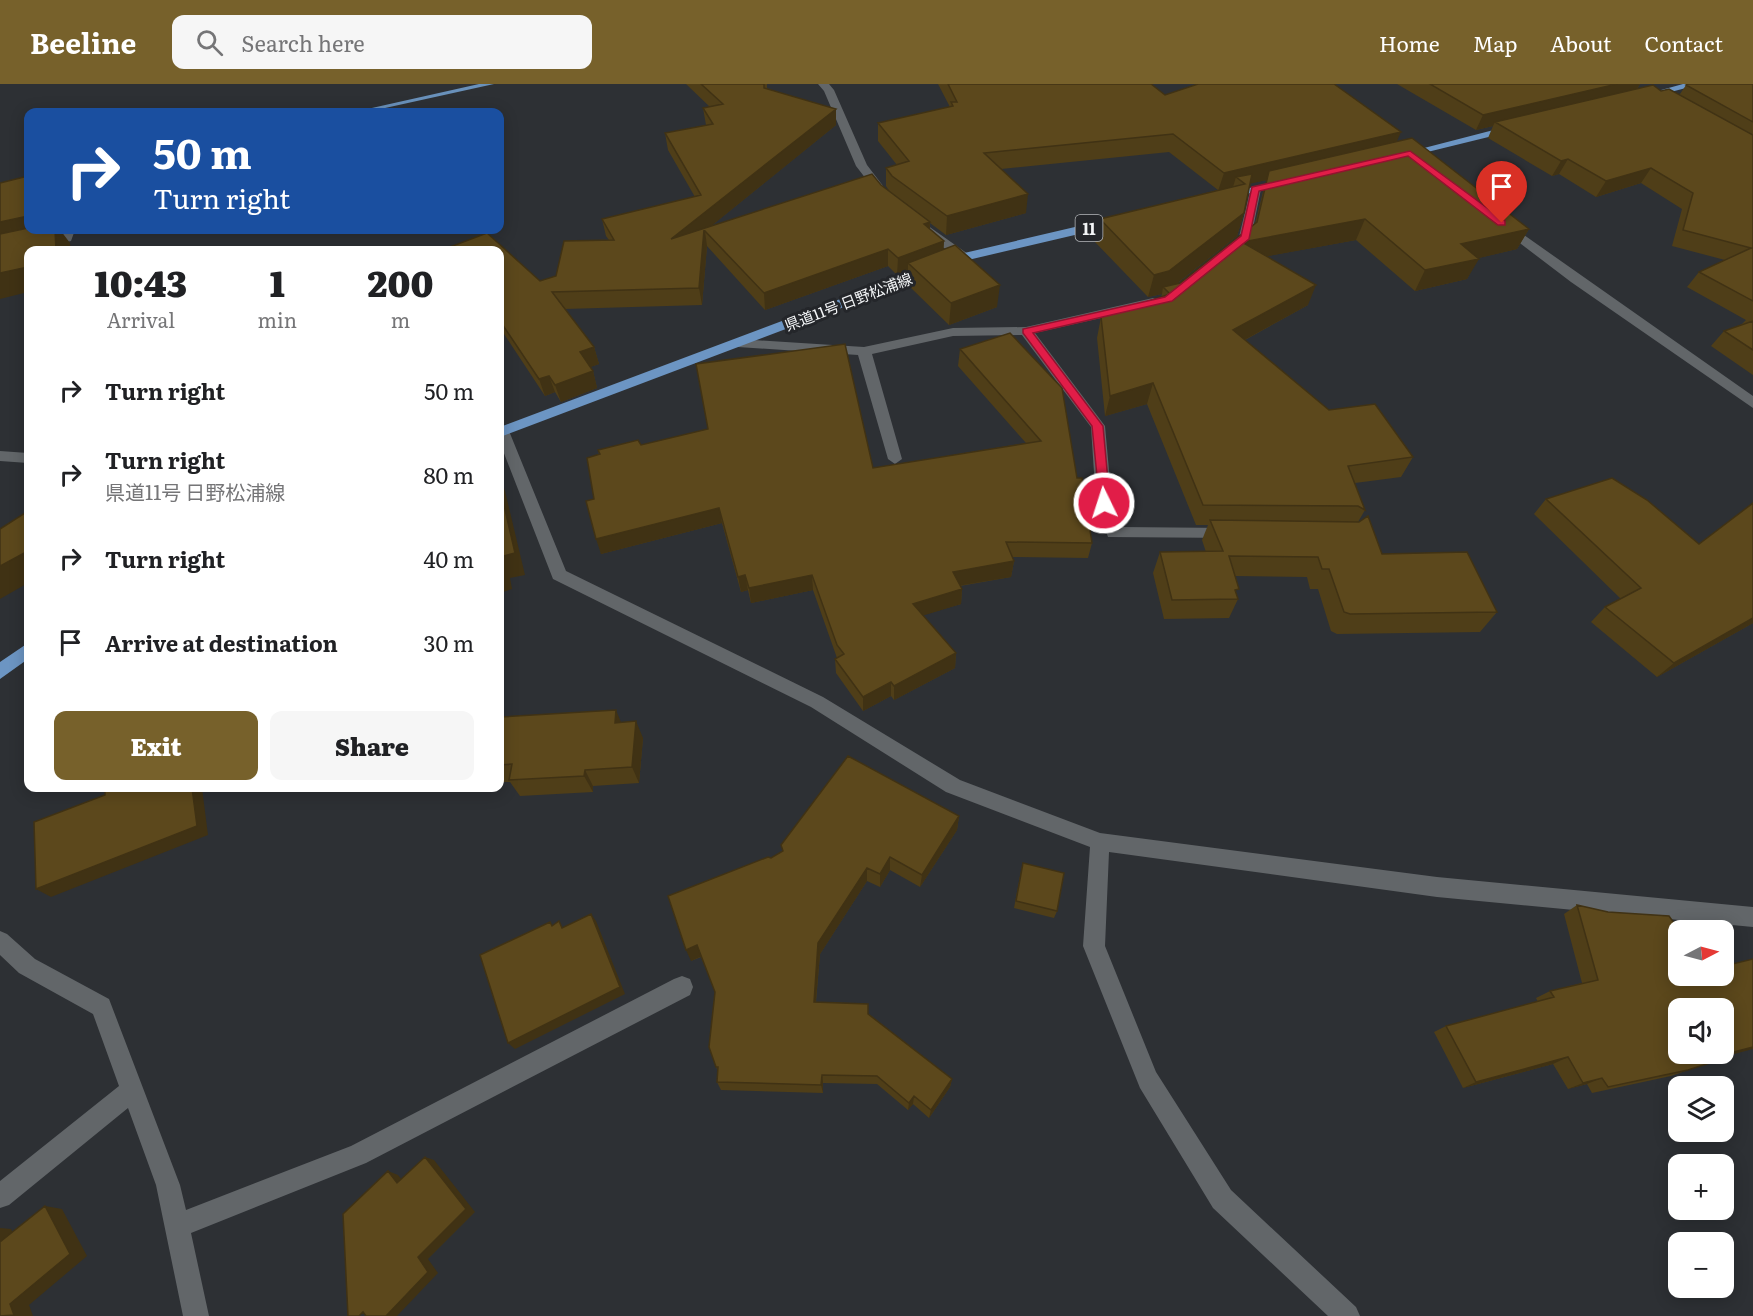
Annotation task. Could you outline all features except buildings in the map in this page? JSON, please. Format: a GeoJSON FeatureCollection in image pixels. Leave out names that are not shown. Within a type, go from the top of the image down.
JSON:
{"type":"FeatureCollection","features":[{"type":"Feature","properties":{"kind":"main road"},"geometry":{"type":"LineString","coordinates":[[1633,99],[1692,84]]}},
{"type":"Feature","properties":{"kind":"main road"},"geometry":{"type":"LineString","coordinates":[[1388,158],[1521,126]]}},
{"type":"Feature","properties":{"kind":"main road"},"geometry":{"type":"LineString","coordinates":[[1208,200],[1299,179]]}},
{"type":"Feature","properties":{"kind":"main road","name":"県道11号 日野松浦線"},"geometry":{"type":"LineString","coordinates":[[504,431],[964,257],[1139,216]]}},
{"type":"Feature","properties":{"kind":"main road"},"geometry":{"type":"LineString","coordinates":[[0,672],[24,653]]}},
{"type":"Feature","properties":{"kind":"street"},"geometry":{"type":"LineString","coordinates":[[823,84],[829,90],[861,166],[886,198],[894,204]]}},
{"type":"Feature","properties":{"kind":"street"},"geometry":{"type":"LineString","coordinates":[[1655,94],[1675,105]]}},
{"type":"Feature","properties":{"kind":"street"},"geometry":{"type":"LineString","coordinates":[[1410,153],[1428,167]]}},
{"type":"Feature","properties":{"kind":"street"},"geometry":{"type":"LineString","coordinates":[[1220,258],[1245,237],[1255,189]]}},
{"type":"Feature","properties":{"kind":"street"},"geometry":{"type":"LineString","coordinates":[[1492,216],[1575,279],[1753,403]]}},
{"type":"Feature","properties":{"kind":"street"},"geometry":{"type":"LineString","coordinates":[[912,218],[964,257]]}},
{"type":"Feature","properties":{"kind":"street"},"geometry":{"type":"LineString","coordinates":[[31,246],[67,238],[68,234]]}},
{"type":"Feature","properties":{"kind":"street"},"geometry":{"type":"LineString","coordinates":[[0,253],[24,248]]}},
{"type":"Feature","properties":{"kind":"street"},"geometry":{"type":"LineString","coordinates":[[738,343],[864,351],[953,332],[1026,331],[1168,299]]}},
{"type":"Feature","properties":{"kind":"street"},"geometry":{"type":"LineString","coordinates":[[1026,331],[1098,426],[1104,503],[1114,533],[1242,534]]}},
{"type":"Feature","properties":{"kind":"street"},"geometry":{"type":"LineString","coordinates":[[864,351],[896,459]]}},
{"type":"Feature","properties":{"kind":"street"},"geometry":{"type":"LineString","coordinates":[[504,439],[559,575],[817,702],[953,786],[1100,842],[1437,887],[1753,917]]}},
{"type":"Feature","properties":{"kind":"street"},"geometry":{"type":"LineString","coordinates":[[0,456],[24,458]]}},
{"type":"Feature","properties":{"kind":"street"},"geometry":{"type":"LineString","coordinates":[[1100,842],[1094,946],[1149,1080],[1222,1199],[1347,1316]]}},
{"type":"Feature","properties":{"kind":"street"},"geometry":{"type":"LineString","coordinates":[[0,941],[27,966],[100,1007],[168,1185],[196,1316]]}},
{"type":"Feature","properties":{"kind":"street"},"geometry":{"type":"LineString","coordinates":[[177,1226],[358,1155],[682,987]]}},
{"type":"Feature","properties":{"kind":"street"},"geometry":{"type":"LineString","coordinates":[[0,1196],[132,1090]]}},
{"type":"Feature","properties":{"kind":"waterway"},"geometry":{"type":"LineString","coordinates":[[377,108],[490,84]]}},
{"type":"Feature","properties":{"kind":"route"},"geometry":{"type":"LineString","coordinates":[[1104,503],[1098,426],[1026,331],[1168,299],[1245,237],[1255,189],[1410,153],[1502,223]]}}]}
